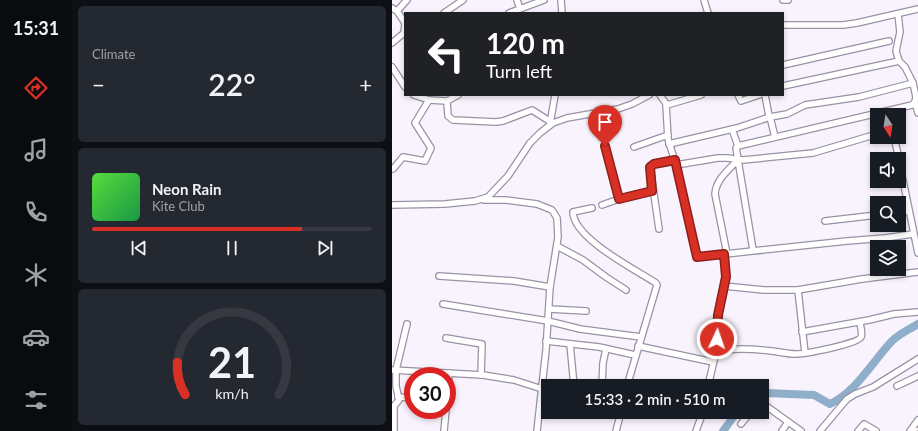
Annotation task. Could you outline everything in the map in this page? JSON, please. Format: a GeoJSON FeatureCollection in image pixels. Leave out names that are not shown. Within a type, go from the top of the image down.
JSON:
{"type":"FeatureCollection","features":[{"type":"Feature","properties":{"kind":"street"},"geometry":{"type":"LineString","coordinates":[[404,22],[395,9],[407,0]]}},
{"type":"Feature","properties":{"kind":"street"},"geometry":{"type":"LineString","coordinates":[[445,12],[463,0]]}},
{"type":"Feature","properties":{"kind":"street"},"geometry":{"type":"LineString","coordinates":[[517,0],[520,9]]}},
{"type":"Feature","properties":{"kind":"street"},"geometry":{"type":"LineString","coordinates":[[512,12],[544,0]]}},
{"type":"Feature","properties":{"kind":"street"},"geometry":{"type":"LineString","coordinates":[[561,0],[562,12]]}},
{"type":"Feature","properties":{"kind":"street"},"geometry":{"type":"LineString","coordinates":[[704,0],[708,12]]}},
{"type":"Feature","properties":{"kind":"street"},"geometry":{"type":"LineString","coordinates":[[783,0],[788,0]]}},
{"type":"Feature","properties":{"kind":"street"},"geometry":{"type":"LineString","coordinates":[[784,25],[843,25],[918,9]]}},
{"type":"Feature","properties":{"kind":"street"},"geometry":{"type":"LineString","coordinates":[[898,14],[900,32],[896,52],[899,62],[905,67],[913,83],[918,113]]}},
{"type":"Feature","properties":{"kind":"street"},"geometry":{"type":"LineString","coordinates":[[392,43],[404,33]]}},
{"type":"Feature","properties":{"kind":"street"},"geometry":{"type":"LineString","coordinates":[[784,65],[889,40]]}},
{"type":"Feature","properties":{"kind":"street"},"geometry":{"type":"LineString","coordinates":[[784,86],[899,62]]}},
{"type":"Feature","properties":{"kind":"street"},"geometry":{"type":"LineString","coordinates":[[392,67],[404,86]]}},
{"type":"Feature","properties":{"kind":"street"},"geometry":{"type":"LineString","coordinates":[[398,78],[404,75]]}},
{"type":"Feature","properties":{"kind":"street"},"geometry":{"type":"LineString","coordinates":[[669,144],[732,130],[770,117],[782,115],[805,105],[859,97],[913,83]]}},
{"type":"Feature","properties":{"kind":"street"},"geometry":{"type":"LineString","coordinates":[[416,96],[429,100],[447,101],[456,96]]}},
{"type":"Feature","properties":{"kind":"street"},"geometry":{"type":"LineString","coordinates":[[551,124],[555,96]]}},
{"type":"Feature","properties":{"kind":"street"},"geometry":{"type":"LineString","coordinates":[[482,200],[492,194],[504,180],[530,143],[551,124],[567,118],[618,109],[647,96]]}},
{"type":"Feature","properties":{"kind":"street"},"geometry":{"type":"LineString","coordinates":[[661,96],[666,104],[669,144],[676,162],[697,257],[914,234]]}},
{"type":"Feature","properties":{"kind":"street"},"geometry":{"type":"LineString","coordinates":[[666,104],[669,105],[698,96]]}},
{"type":"Feature","properties":{"kind":"street"},"geometry":{"type":"LineString","coordinates":[[738,96],[741,101],[756,96]]}},
{"type":"Feature","properties":{"kind":"street"},"geometry":{"type":"LineString","coordinates":[[765,96],[775,137]]}},
{"type":"Feature","properties":{"kind":"street"},"geometry":{"type":"LineString","coordinates":[[392,169],[403,157],[425,161],[431,148],[415,124],[429,100]]}},
{"type":"Feature","properties":{"kind":"street"},"geometry":{"type":"LineString","coordinates":[[447,101],[448,116],[453,120],[496,122],[503,121],[532,110],[551,124]]}},
{"type":"Feature","properties":{"kind":"street"},"geometry":{"type":"LineString","coordinates":[[904,108],[912,105],[915,102]]}},
{"type":"Feature","properties":{"kind":"street"},"geometry":{"type":"LineString","coordinates":[[738,146],[870,117]]}},
{"type":"Feature","properties":{"kind":"street"},"geometry":{"type":"LineString","coordinates":[[732,130],[738,146],[736,148],[753,250]]}},
{"type":"Feature","properties":{"kind":"street"},"geometry":{"type":"LineString","coordinates":[[634,147],[668,135]]}},
{"type":"Feature","properties":{"kind":"street"},"geometry":{"type":"LineString","coordinates":[[659,229],[652,191],[650,167],[654,164],[718,158],[743,160],[813,153],[870,136]]}},
{"type":"Feature","properties":{"kind":"street"},"geometry":{"type":"LineString","coordinates":[[605,146],[619,199]]}},
{"type":"Feature","properties":{"kind":"street"},"geometry":{"type":"LineString","coordinates":[[709,379],[716,352],[718,315],[726,270],[715,186],[738,160]]}},
{"type":"Feature","properties":{"kind":"street"},"geometry":{"type":"LineString","coordinates":[[904,188],[918,253]]}},
{"type":"Feature","properties":{"kind":"street"},"geometry":{"type":"LineString","coordinates":[[602,205],[652,191]]}},
{"type":"Feature","properties":{"kind":"street"},"geometry":{"type":"LineString","coordinates":[[392,205],[506,200],[537,204],[552,210],[557,218],[558,237],[550,287],[543,379]]}},
{"type":"Feature","properties":{"kind":"street"},"geometry":{"type":"LineString","coordinates":[[592,208],[574,212],[574,217],[583,232],[605,251],[657,285],[629,379]]}},
{"type":"Feature","properties":{"kind":"street"},"geometry":{"type":"LineString","coordinates":[[825,221],[870,216]]}},
{"type":"Feature","properties":{"kind":"street"},"geometry":{"type":"LineString","coordinates":[[557,246],[583,260],[626,290]]}},
{"type":"Feature","properties":{"kind":"street"},"geometry":{"type":"LineString","coordinates":[[724,286],[764,290],[798,290],[862,279],[918,272]]}},
{"type":"Feature","properties":{"kind":"street"},"geometry":{"type":"LineString","coordinates":[[439,276],[514,281],[550,287]]}},
{"type":"Feature","properties":{"kind":"street"},"geometry":{"type":"LineString","coordinates":[[798,290],[805,353]]}},
{"type":"Feature","properties":{"kind":"street"},"geometry":{"type":"LineString","coordinates":[[443,304],[548,321],[580,329],[641,337]]}},
{"type":"Feature","properties":{"kind":"street"},"geometry":{"type":"LineString","coordinates":[[549,309],[586,311]]}},
{"type":"Feature","properties":{"kind":"street"},"geometry":{"type":"LineString","coordinates":[[802,332],[877,319],[894,314],[918,312]]}},
{"type":"Feature","properties":{"kind":"street"},"geometry":{"type":"LineString","coordinates":[[716,352],[736,350],[773,351],[790,354],[805,353],[856,341],[861,337],[860,322]]}},
{"type":"Feature","properties":{"kind":"street"},"geometry":{"type":"LineString","coordinates":[[394,431],[394,406],[399,400],[394,370],[407,324]]}},
{"type":"Feature","properties":{"kind":"street"},"geometry":{"type":"LineString","coordinates":[[446,338],[482,344],[481,375]]}},
{"type":"Feature","properties":{"kind":"street"},"geometry":{"type":"LineString","coordinates":[[546,341],[606,349],[635,355]]}},
{"type":"Feature","properties":{"kind":"street"},"geometry":{"type":"LineString","coordinates":[[570,344],[573,379]]}},
{"type":"Feature","properties":{"kind":"street"},"geometry":{"type":"LineString","coordinates":[[638,346],[713,362]]}},
{"type":"Feature","properties":{"kind":"street"},"geometry":{"type":"LineString","coordinates":[[602,379],[603,363],[606,349]]}},
{"type":"Feature","properties":{"kind":"street"},"geometry":{"type":"LineString","coordinates":[[820,431],[847,399],[873,387],[918,359]]}},
{"type":"Feature","properties":{"kind":"street"},"geometry":{"type":"LineString","coordinates":[[394,370],[404,371]]}},
{"type":"Feature","properties":{"kind":"street"},"geometry":{"type":"LineString","coordinates":[[456,373],[481,375],[514,380],[541,389]]}},
{"type":"Feature","properties":{"kind":"street"},"geometry":{"type":"LineString","coordinates":[[897,386],[918,376]]}},
{"type":"Feature","properties":{"kind":"street"},"geometry":{"type":"LineString","coordinates":[[398,397],[404,397]]}},
{"type":"Feature","properties":{"kind":"street"},"geometry":{"type":"LineString","coordinates":[[536,431],[541,397]]}},
{"type":"Feature","properties":{"kind":"street"},"geometry":{"type":"LineString","coordinates":[[769,408],[801,431]]}},
{"type":"Feature","properties":{"kind":"street"},"geometry":{"type":"LineString","coordinates":[[444,431],[445,419]]}},
{"type":"Feature","properties":{"kind":"street"},"geometry":{"type":"LineString","coordinates":[[616,431],[619,419]]}},
{"type":"Feature","properties":{"kind":"street"},"geometry":{"type":"LineString","coordinates":[[696,431],[700,419]]}},
{"type":"Feature","properties":{"kind":"street"},"geometry":{"type":"LineString","coordinates":[[741,424],[745,419]]}},
{"type":"Feature","properties":{"kind":"street"},"geometry":{"type":"LineString","coordinates":[[910,431],[918,420]]}},
{"type":"Feature","properties":{"kind":"street"},"geometry":{"type":"LineString","coordinates":[[782,431],[788,422]]}},
{"type":"Feature","properties":{"kind":"street"},"geometry":{"type":"LineString","coordinates":[[858,431],[866,424],[876,431]]}},
{"type":"Feature","properties":{"kind":"lane"},"geometry":{"type":"LineString","coordinates":[[910,431],[918,429]]}},
{"type":"Feature","properties":{"kind":"waterway"},"geometry":{"type":"LineString","coordinates":[[769,393],[814,395],[830,404],[848,392],[864,376],[892,341],[918,324]]}},
{"type":"Feature","properties":{"kind":"waterway"},"geometry":{"type":"LineString","coordinates":[[723,431],[732,419]]}},
{"type":"Feature","properties":{"kind":"route"},"geometry":{"type":"LineString","coordinates":[[605,146],[619,199],[652,191],[651,165],[675,160],[697,257],[724,254],[726,277],[718,315],[717,339]]}}]}
